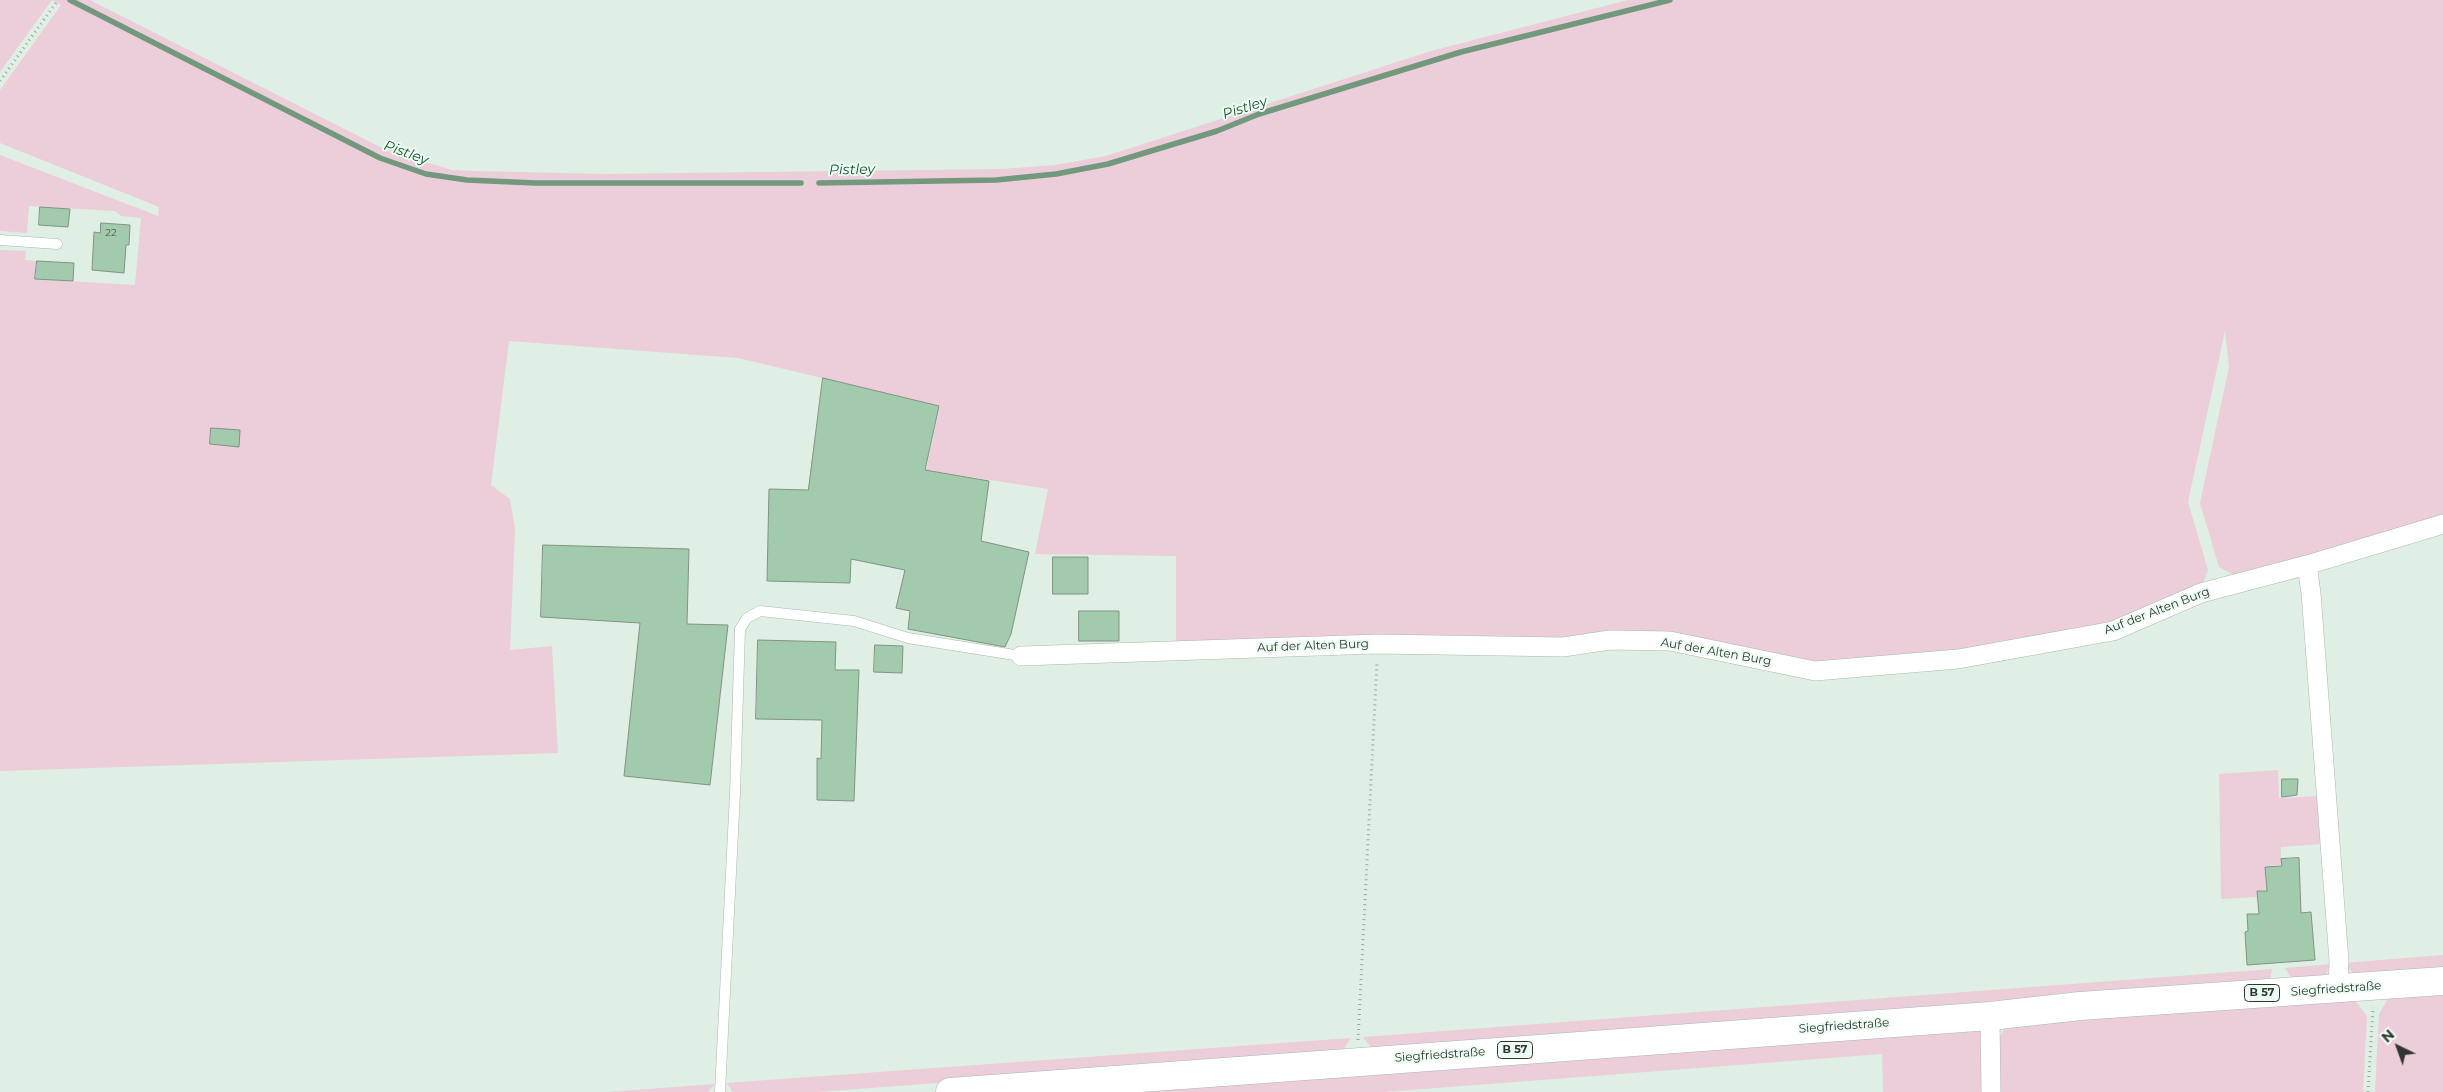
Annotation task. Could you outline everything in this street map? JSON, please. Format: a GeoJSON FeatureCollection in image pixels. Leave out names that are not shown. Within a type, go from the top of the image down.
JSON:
{"type":"FeatureCollection","features":[{"type":"Feature","properties":{"kind":"main road","name":"Siegfriedstraße"},"geometry":{"type":"LineString","coordinates":[[950,1092],[1990,1016],[2080,1006],[2443,981]]}},
{"type":"Feature","properties":{"kind":"street","name":"Auf der Alten Burg"},"geometry":{"type":"LineString","coordinates":[[1021,656],[1377,644],[1563,647],[1610,640],[1670,642],[1815,671],[1949,659],[2113,631],[2201,593],[2306,565],[2443,524]]}},
{"type":"Feature","properties":{"kind":"street"},"geometry":{"type":"LineString","coordinates":[[2306,565],[2316,652],[2338,960],[2338,988]]}},
{"type":"Feature","properties":{"kind":"street"},"geometry":{"type":"LineString","coordinates":[[1990,1016],[1992,1092]]}},
{"type":"Feature","properties":{"kind":"lane"},"geometry":{"type":"LineString","coordinates":[[0,240],[57,244]]}},
{"type":"Feature","properties":{"kind":"lane"},"geometry":{"type":"LineString","coordinates":[[720,1092],[735,793],[740,629],[747,618],[760,611],[854,621],[908,638],[1021,656]]}},
{"type":"Feature","properties":{"kind":"path"},"geometry":{"type":"LineString","coordinates":[[0,81],[58,0]]}},
{"type":"Feature","properties":{"kind":"path"},"geometry":{"type":"LineString","coordinates":[[1357,1061],[1377,644]]}},
{"type":"Feature","properties":{"kind":"path"},"geometry":{"type":"LineString","coordinates":[[2368,1092],[2373,986]]}},
{"type":"Feature","properties":{"kind":"shaded area"},"geometry":{"type":"Polygon","coordinates":[[[0,0],[52,0],[0,72],[0,0]]]}},
{"type":"Feature","properties":{"kind":"shaded area"},"geometry":{"type":"Polygon","coordinates":[[[52,0],[90,0],[386,150],[452,170],[604,174],[1003,169],[1055,165],[1106,156],[1431,51],[1628,0],[2443,0],[2443,519],[2237,577],[2219,567],[2200,503],[2229,367],[2225,331],[2188,502],[2208,570],[2201,588],[2113,625],[1956,652],[1817,665],[1672,636],[1563,641],[1176,645],[1176,556],[1035,554],[1048,489],[926,470],[940,406],[738,358],[509,341],[491,485],[510,499],[515,528],[510,650],[552,646],[558,753],[0,771],[0,250],[26,251],[25,260],[36,261],[35,279],[135,285],[141,218],[121,216],[115,211],[29,206],[27,233],[0,231],[0,155],[158,216],[159,207],[0,143],[0,90],[61,5],[52,0]]]}},
{"type":"Feature","properties":{"kind":"shaded area"},"geometry":{"type":"Polygon","coordinates":[[[2278,770],[2279,798],[2319,796],[2322,844],[2281,847],[2281,865],[2265,866],[2266,890],[2257,891],[2257,897],[2221,899],[2219,774],[2278,770]]]}},
{"type":"Feature","properties":{"kind":"shaded area"},"geometry":{"type":"Polygon","coordinates":[[[2443,955],[2443,970],[2356,976],[2343,963],[2443,955]]]}},
{"type":"Feature","properties":{"kind":"shaded area"},"geometry":{"type":"Polygon","coordinates":[[[2331,964],[2325,977],[2293,981],[2285,968],[2331,964]]]}},
{"type":"Feature","properties":{"kind":"shaded area"},"geometry":{"type":"Polygon","coordinates":[[[2272,969],[2270,982],[1373,1050],[1363,1037],[2272,969]]]}},
{"type":"Feature","properties":{"kind":"shaded area"},"geometry":{"type":"Polygon","coordinates":[[[2443,991],[2443,1092],[2375,1092],[2379,1014],[2391,994],[2443,991]]]}},
{"type":"Feature","properties":{"kind":"shaded area"},"geometry":{"type":"Polygon","coordinates":[[[2353,998],[2367,1016],[2363,1092],[1996,1092],[1996,1045],[2008,1021],[2353,998]]]}},
{"type":"Feature","properties":{"kind":"shaded area"},"geometry":{"type":"Polygon","coordinates":[[[1978,1026],[1986,1046],[1986,1092],[1883,1092],[1882,1054],[1384,1092],[1097,1092],[1978,1026]]]}},
{"type":"Feature","properties":{"kind":"shaded area"},"geometry":{"type":"Polygon","coordinates":[[[1351,1038],[1341,1053],[817,1092],[733,1092],[726,1083],[1351,1038]]]}},
{"type":"Feature","properties":{"kind":"shaded area"},"geometry":{"type":"Polygon","coordinates":[[[715,1084],[708,1092],[607,1092],[715,1084]]]}},
{"type":"Feature","properties":{"kind":"building"},"geometry":{"type":"Polygon","coordinates":[[[40,207],[70,209],[68,227],[39,225],[40,207]]]}},
{"type":"Feature","properties":{"kind":"building"},"geometry":{"type":"Polygon","coordinates":[[[101,223],[130,225],[124,273],[92,270],[94,232],[100,233],[101,223]]]}},
{"type":"Feature","properties":{"kind":"building"},"geometry":{"type":"Polygon","coordinates":[[[37,261],[74,263],[73,281],[35,279],[37,261]]]}},
{"type":"Feature","properties":{"kind":"building"},"geometry":{"type":"Polygon","coordinates":[[[823,378],[939,406],[925,470],[989,481],[981,541],[1029,552],[1011,634],[1005,647],[908,629],[910,611],[896,608],[905,570],[851,559],[850,583],[767,581],[769,489],[808,490],[823,378]]]}},
{"type":"Feature","properties":{"kind":"building"},"geometry":{"type":"Polygon","coordinates":[[[211,428],[240,430],[239,447],[210,444],[211,428]]]}},
{"type":"Feature","properties":{"kind":"building"},"geometry":{"type":"Polygon","coordinates":[[[543,545],[689,549],[687,624],[728,625],[710,785],[624,776],[640,623],[541,617],[543,545]]]}},
{"type":"Feature","properties":{"kind":"building"},"geometry":{"type":"Polygon","coordinates":[[[1053,557],[1088,557],[1088,594],[1053,594],[1053,557]]]}},
{"type":"Feature","properties":{"kind":"building"},"geometry":{"type":"Polygon","coordinates":[[[1079,611],[1119,611],[1119,641],[1079,641],[1079,611]]]}},
{"type":"Feature","properties":{"kind":"building"},"geometry":{"type":"Polygon","coordinates":[[[758,640],[836,642],[835,670],[859,670],[854,801],[817,800],[817,758],[821,759],[822,720],[756,719],[758,640]]]}},
{"type":"Feature","properties":{"kind":"building"},"geometry":{"type":"Polygon","coordinates":[[[875,645],[903,646],[902,673],[874,672],[875,645]]]}},
{"type":"Feature","properties":{"kind":"building"},"geometry":{"type":"Polygon","coordinates":[[[2282,779],[2298,779],[2297,795],[2282,797],[2282,779]]]}},
{"type":"Feature","properties":{"kind":"building"},"geometry":{"type":"Polygon","coordinates":[[[2299,858],[2301,913],[2311,912],[2315,960],[2247,965],[2245,932],[2248,931],[2247,914],[2259,914],[2257,891],[2267,891],[2265,867],[2282,866],[2281,859],[2299,858]]]}},
{"type":"Feature","properties":{"kind":"waterway","name":"Pistley"},"geometry":{"type":"LineString","coordinates":[[70,0],[380,158],[426,174],[467,180],[535,183],[801,183]]}},
{"type":"Feature","properties":{"kind":"waterway","name":"Pistley"},"geometry":{"type":"LineString","coordinates":[[819,183],[996,180],[1056,174],[1108,164],[1217,131],[1259,114],[1461,52],[1670,0]]}}]}
